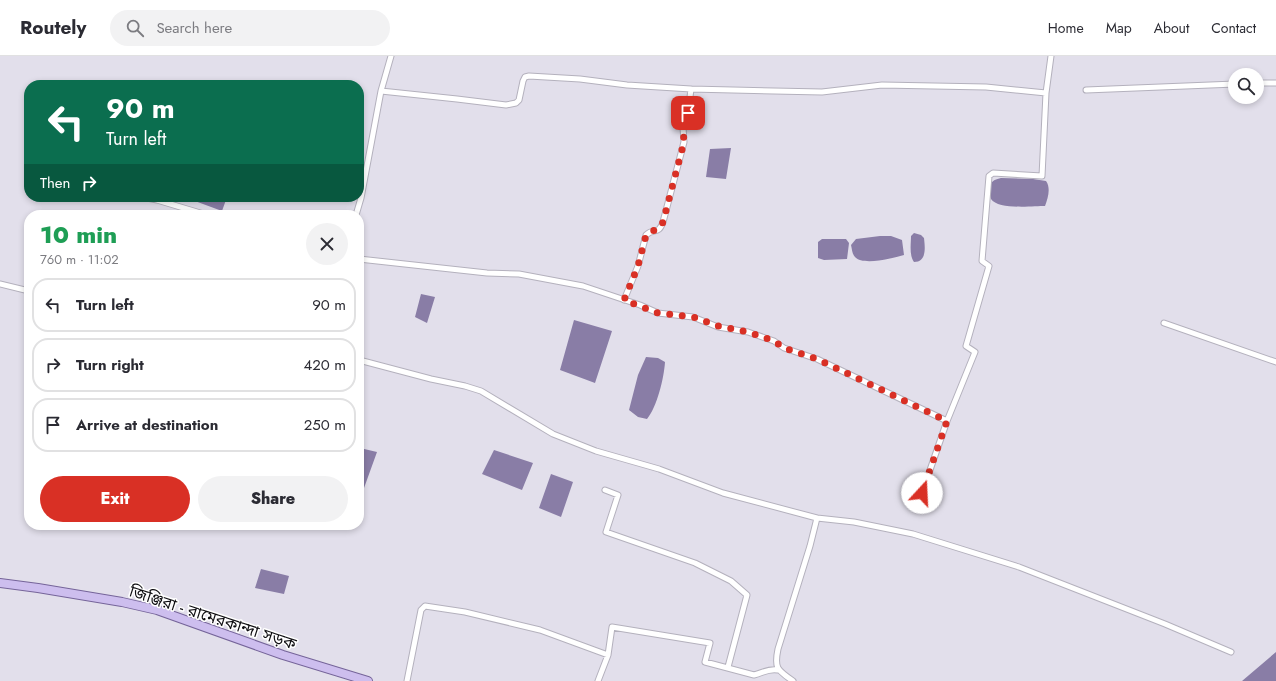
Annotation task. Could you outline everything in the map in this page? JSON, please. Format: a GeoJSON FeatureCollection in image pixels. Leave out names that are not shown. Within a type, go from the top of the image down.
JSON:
{"type":"FeatureCollection","features":[{"type":"Feature","properties":{"kind":"main road","name":"জিঞ্জিরা - রামেরকান্দা সড়ক"},"geometry":{"type":"LineString","coordinates":[[0,583],[122,602],[158,610],[283,655],[368,681]]}},
{"type":"Feature","properties":{"kind":"street"},"geometry":{"type":"LineString","coordinates":[[364,182],[381,90],[391,56]]}},
{"type":"Feature","properties":{"kind":"street"},"geometry":{"type":"LineString","coordinates":[[922,493],[947,421],[975,352],[966,346],[989,266],[982,261],[989,176],[993,173],[1042,176],[1046,92],[1051,56]]}},
{"type":"Feature","properties":{"kind":"street"},"geometry":{"type":"LineString","coordinates":[[381,90],[506,105],[516,103],[519,100],[523,81],[525,77],[529,76],[691,89],[822,92],[882,85],[986,87],[1046,92]]}},
{"type":"Feature","properties":{"kind":"street"},"geometry":{"type":"LineString","coordinates":[[1264,83],[1276,83]]}},
{"type":"Feature","properties":{"kind":"street"},"geometry":{"type":"LineString","coordinates":[[1086,90],[1228,84]]}},
{"type":"Feature","properties":{"kind":"street"},"geometry":{"type":"LineString","coordinates":[[624,300],[638,266],[646,235],[660,228],[663,222],[684,142],[683,128],[688,113],[691,89]]}},
{"type":"Feature","properties":{"kind":"street"},"geometry":{"type":"LineString","coordinates":[[164,202],[190,210]]}},
{"type":"Feature","properties":{"kind":"street"},"geometry":{"type":"LineString","coordinates":[[364,260],[479,272],[519,274],[583,286],[658,313],[693,317],[718,326],[748,332],[774,341],[784,348],[817,359],[947,421]]}},
{"type":"Feature","properties":{"kind":"street"},"geometry":{"type":"LineString","coordinates":[[0,284],[24,290]]}},
{"type":"Feature","properties":{"kind":"street"},"geometry":{"type":"LineString","coordinates":[[1164,323],[1276,362]]}},
{"type":"Feature","properties":{"kind":"street"},"geometry":{"type":"LineString","coordinates":[[364,362],[476,390],[514,410],[553,434],[596,451],[659,469],[723,493],[817,518],[854,522],[913,534],[1019,567],[1102,598],[1231,652]]}},
{"type":"Feature","properties":{"kind":"street"},"geometry":{"type":"LineString","coordinates":[[605,490],[618,495],[606,532],[695,563],[731,581],[747,595],[728,667]]}},
{"type":"Feature","properties":{"kind":"street"},"geometry":{"type":"LineString","coordinates":[[778,670],[776,662],[778,649],[810,546],[817,518]]}},
{"type":"Feature","properties":{"kind":"street"},"geometry":{"type":"LineString","coordinates":[[407,681],[421,610],[425,606],[465,612],[540,630],[608,655]]}},
{"type":"Feature","properties":{"kind":"street"},"geometry":{"type":"LineString","coordinates":[[598,681],[608,655],[612,627],[710,643],[705,662],[754,675],[767,670],[778,670],[793,681]]}},
{"type":"Feature","properties":{"kind":"shaded area"},"geometry":{"type":"Polygon","coordinates":[[[731,148],[726,179],[706,177],[710,149],[731,148]]]}},
{"type":"Feature","properties":{"kind":"shaded area"},"geometry":{"type":"Polygon","coordinates":[[[1001,178],[1046,181],[1049,190],[1045,206],[1016,207],[1001,205],[995,202],[991,199],[990,186],[993,181],[1001,178]]]}},
{"type":"Feature","properties":{"kind":"shaded area"},"geometry":{"type":"Polygon","coordinates":[[[198,202],[225,202],[222,210],[198,202]]]}},
{"type":"Feature","properties":{"kind":"shaded area"},"geometry":{"type":"Polygon","coordinates":[[[914,233],[921,235],[924,238],[925,250],[921,260],[914,262],[911,256],[911,236],[914,233]]]}},
{"type":"Feature","properties":{"kind":"shaded area"},"geometry":{"type":"Polygon","coordinates":[[[891,236],[902,240],[904,255],[871,261],[859,260],[854,256],[851,245],[856,239],[891,236]]]}},
{"type":"Feature","properties":{"kind":"shaded area"},"geometry":{"type":"Polygon","coordinates":[[[822,239],[846,239],[849,243],[847,259],[824,260],[818,258],[818,242],[822,239]]]}},
{"type":"Feature","properties":{"kind":"shaded area"},"geometry":{"type":"Polygon","coordinates":[[[421,294],[435,297],[427,323],[415,317],[421,294]]]}},
{"type":"Feature","properties":{"kind":"shaded area"},"geometry":{"type":"Polygon","coordinates":[[[574,320],[612,331],[595,383],[560,370],[574,320]]]}},
{"type":"Feature","properties":{"kind":"shaded area"},"geometry":{"type":"Polygon","coordinates":[[[646,357],[658,358],[665,362],[659,392],[651,414],[647,419],[638,417],[629,410],[638,375],[646,357]]]}},
{"type":"Feature","properties":{"kind":"shaded area"},"geometry":{"type":"Polygon","coordinates":[[[364,449],[377,452],[364,488],[364,449]]]}},
{"type":"Feature","properties":{"kind":"shaded area"},"geometry":{"type":"Polygon","coordinates":[[[494,450],[533,463],[522,490],[482,474],[494,450]]]}},
{"type":"Feature","properties":{"kind":"shaded area"},"geometry":{"type":"Polygon","coordinates":[[[551,474],[573,482],[561,517],[539,508],[551,474]]]}},
{"type":"Feature","properties":{"kind":"shaded area"},"geometry":{"type":"Polygon","coordinates":[[[261,569],[289,576],[284,594],[255,588],[261,569]]]}},
{"type":"Feature","properties":{"kind":"shaded area"},"geometry":{"type":"Polygon","coordinates":[[[1276,652],[1276,681],[1242,681],[1276,652]]]}},
{"type":"Feature","properties":{"kind":"route"},"geometry":{"type":"LineString","coordinates":[[688,113],[684,121],[683,128],[684,142],[663,222],[658,230],[650,232],[646,235],[638,266],[624,300],[658,313],[693,317],[718,326],[748,332],[774,341],[784,348],[817,359],[947,421],[922,493]]}}]}
